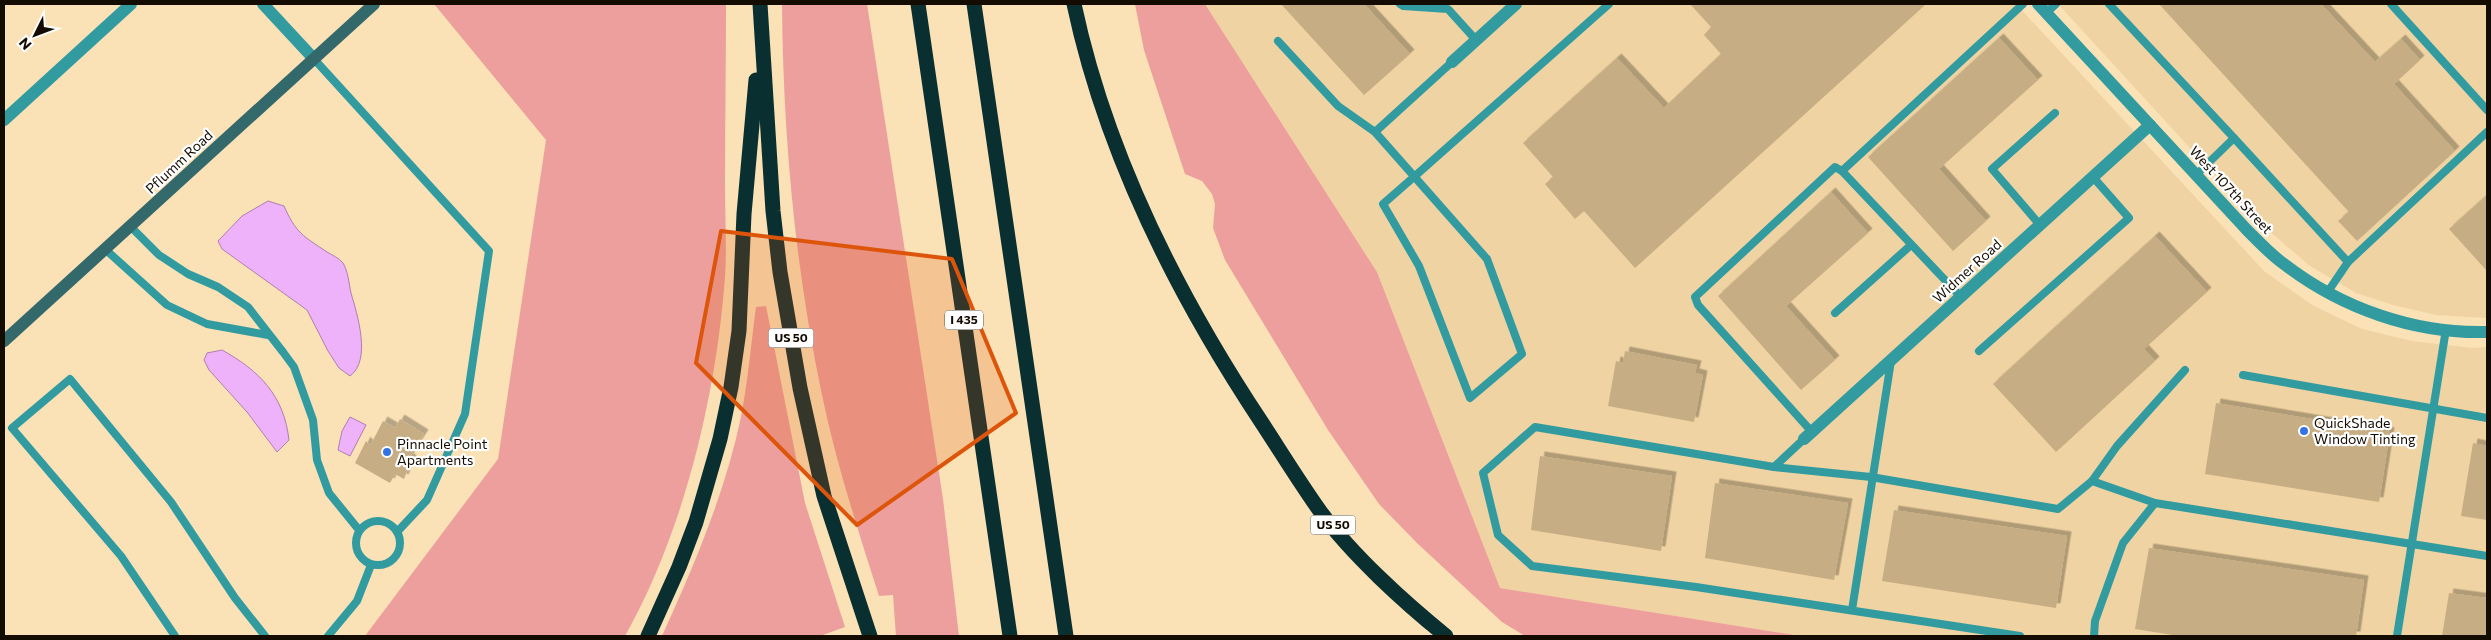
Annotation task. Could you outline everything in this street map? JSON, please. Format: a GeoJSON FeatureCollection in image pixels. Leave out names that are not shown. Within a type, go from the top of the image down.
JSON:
{"type":"FeatureCollection","features":[{"type":"Feature","properties":{"kind":"highway","name":"US 50"},"geometry":{"type":"LineString","coordinates":[[760,4],[760,34],[773,211],[780,272],[800,388],[824,496],[869,635]]}},
{"type":"Feature","properties":{"kind":"highway","name":"I 435"},"geometry":{"type":"LineString","coordinates":[[918,4],[1010,636]]}},
{"type":"Feature","properties":{"kind":"highway"},"geometry":{"type":"LineString","coordinates":[[974,4],[1066,636]]}},
{"type":"Feature","properties":{"kind":"highway","name":"US 50"},"geometry":{"type":"LineString","coordinates":[[1074,4],[1090,67],[1128,175],[1174,278],[1206,335],[1321,512],[1396,592],[1446,636]]}},
{"type":"Feature","properties":{"kind":"highway"},"geometry":{"type":"LineString","coordinates":[[648,636],[679,567],[696,522],[720,439],[731,387],[739,331],[744,214],[760,34]]}},
{"type":"Feature","properties":{"kind":"main road","name":"Pflumm Road"},"geometry":{"type":"LineString","coordinates":[[4,341],[374,4]]}},
{"type":"Feature","properties":{"kind":"street"},"geometry":{"type":"LineString","coordinates":[[6,114],[131,4]]}},
{"type":"Feature","properties":{"kind":"street"},"geometry":{"type":"LineString","coordinates":[[263,4],[314,59]]}},
{"type":"Feature","properties":{"kind":"street"},"geometry":{"type":"LineString","coordinates":[[1452,62],[1516,4]]}},
{"type":"Feature","properties":{"kind":"street","name":"West 107th Street"},"geometry":{"type":"LineString","coordinates":[[2047,7],[2150,125],[2247,230],[2282,263],[2327,293],[2352,306],[2396,321],[2446,330],[2487,332]]}},
{"type":"Feature","properties":{"kind":"street","name":"Widmer Road"},"geometry":{"type":"LineString","coordinates":[[1808,436],[2150,125]]}},
{"type":"Feature","properties":{"kind":"lane"},"geometry":{"type":"LineString","coordinates":[[1400,4],[1403,6],[1448,9],[1476,40]]}},
{"type":"Feature","properties":{"kind":"lane"},"geometry":{"type":"LineString","coordinates":[[1278,41],[1338,106],[1374,132],[1415,176],[1487,259],[1522,354],[1470,398],[1419,266],[1383,204],[1415,176],[1609,4]]}},
{"type":"Feature","properties":{"kind":"lane"},"geometry":{"type":"LineString","coordinates":[[1842,171],[2023,4]]}},
{"type":"Feature","properties":{"kind":"lane"},"geometry":{"type":"LineString","coordinates":[[2109,4],[2348,262]]}},
{"type":"Feature","properties":{"kind":"lane"},"geometry":{"type":"LineString","coordinates":[[2391,4],[2487,110]]}},
{"type":"Feature","properties":{"kind":"lane"},"geometry":{"type":"LineString","coordinates":[[314,59],[489,251],[466,414],[427,500],[397,532]]}},
{"type":"Feature","properties":{"kind":"lane"},"geometry":{"type":"LineString","coordinates":[[1374,132],[1452,62]]}},
{"type":"Feature","properties":{"kind":"lane"},"geometry":{"type":"LineString","coordinates":[[2040,225],[1992,169],[2055,113]]}},
{"type":"Feature","properties":{"kind":"lane"},"geometry":{"type":"LineString","coordinates":[[2327,293],[2348,262],[2487,132]]}},
{"type":"Feature","properties":{"kind":"lane"},"geometry":{"type":"LineString","coordinates":[[2196,175],[2234,138]]}},
{"type":"Feature","properties":{"kind":"lane"},"geometry":{"type":"LineString","coordinates":[[1774,467],[1808,436],[1698,305],[1695,297],[1835,168],[1842,171],[1961,297]]}},
{"type":"Feature","properties":{"kind":"lane"},"geometry":{"type":"LineString","coordinates":[[1979,351],[2130,218],[2093,177]]}},
{"type":"Feature","properties":{"kind":"lane"},"geometry":{"type":"LineString","coordinates":[[131,227],[159,255],[188,274],[218,287],[248,307],[294,367],[313,420],[317,460],[329,493],[359,530]]}},
{"type":"Feature","properties":{"kind":"lane"},"geometry":{"type":"LineString","coordinates":[[1835,313],[1911,245]]}},
{"type":"Feature","properties":{"kind":"lane"},"geometry":{"type":"LineString","coordinates":[[106,250],[167,305],[207,324],[268,335]]}},
{"type":"Feature","properties":{"kind":"lane"},"geometry":{"type":"LineString","coordinates":[[2397,636],[2446,330]]}},
{"type":"Feature","properties":{"kind":"lane"},"geometry":{"type":"LineString","coordinates":[[1852,610],[1890,361]]}},
{"type":"Feature","properties":{"kind":"lane"},"geometry":{"type":"LineString","coordinates":[[2020,636],[1852,610],[1532,566],[1498,535],[1483,473],[1535,426],[1774,467],[1871,477],[2058,510],[2092,481],[2117,446],[2186,370]]}},
{"type":"Feature","properties":{"kind":"lane"},"geometry":{"type":"LineString","coordinates":[[2243,375],[2487,418]]}},
{"type":"Feature","properties":{"kind":"lane"},"geometry":{"type":"LineString","coordinates":[[175,636],[121,556],[12,428],[70,380],[171,502],[235,598],[265,636]]}},
{"type":"Feature","properties":{"kind":"lane"},"geometry":{"type":"LineString","coordinates":[[2092,481],[2155,503],[2487,556]]}},
{"type":"Feature","properties":{"kind":"lane"},"geometry":{"type":"LineString","coordinates":[[2094,636],[2095,621],[2123,543],[2155,503]]}},
{"type":"Feature","properties":{"kind":"lane"},"geometry":{"type":"LineString","coordinates":[[371,522],[386,522],[397,532],[400,547],[397,555],[390,562],[383,565],[371,565],[359,556],[356,548],[356,537],[359,530],[371,522]]}},
{"type":"Feature","properties":{"kind":"lane"},"geometry":{"type":"LineString","coordinates":[[328,636],[357,601],[371,565]]}},
{"type":"Feature","properties":{"kind":"highlighted area"},"geometry":{"type":"Polygon","coordinates":[[[721,231],[952,259],[1016,413],[857,525],[696,363],[721,231]]]}},
{"type":"Feature","properties":{"kind":"shaded area"},"geometry":{"type":"Polygon","coordinates":[[[434,4],[726,4],[726,266],[721,323],[714,369],[694,462],[680,508],[646,595],[625,636],[365,636],[498,459],[546,140],[434,4]]]}},
{"type":"Feature","properties":{"kind":"shaded area"},"geometry":{"type":"Polygon","coordinates":[[[782,4],[867,4],[943,499],[959,636],[896,636],[893,595],[879,596],[855,521],[822,395],[804,298],[788,152],[782,4]]]}},
{"type":"Feature","properties":{"kind":"shaded area"},"geometry":{"type":"Polygon","coordinates":[[[1135,4],[1205,4],[1377,272],[1500,588],[1801,636],[1525,636],[1502,622],[1417,543],[1379,504],[1328,430],[1225,260],[1213,228],[1215,204],[1212,194],[1202,181],[1185,174],[1144,50],[1135,4]]]}},
{"type":"Feature","properties":{"kind":"shaded area"},"geometry":{"type":"Polygon","coordinates":[[[1205,4],[2016,4],[2264,271],[2312,305],[2362,329],[2412,341],[2472,348],[2487,347],[2487,636],[1801,636],[1500,588],[1377,272],[1205,4]]]}},
{"type":"Feature","properties":{"kind":"shaded area"},"geometry":{"type":"Polygon","coordinates":[[[2058,4],[2487,4],[2487,318],[2436,315],[2393,305],[2356,293],[2310,266],[2268,230],[2234,196],[2058,4]]]}},
{"type":"Feature","properties":{"kind":"shaded area"},"geometry":{"type":"Polygon","coordinates":[[[268,201],[284,206],[292,222],[301,233],[340,260],[345,266],[359,324],[362,348],[357,369],[350,376],[339,368],[307,310],[222,249],[218,241],[242,216],[268,201]]]}},
{"type":"Feature","properties":{"kind":"shaded area"},"geometry":{"type":"Polygon","coordinates":[[[766,306],[805,503],[845,627],[820,636],[662,636],[708,529],[726,473],[741,417],[756,307],[766,306]]]}},
{"type":"Feature","properties":{"kind":"shaded area"},"geometry":{"type":"Polygon","coordinates":[[[222,350],[236,358],[259,376],[276,398],[282,410],[289,440],[277,452],[247,412],[209,370],[204,360],[207,353],[222,350]]]}},
{"type":"Feature","properties":{"kind":"shaded area"},"geometry":{"type":"Polygon","coordinates":[[[350,417],[366,425],[350,456],[338,450],[342,431],[350,417]]]}},
{"type":"Feature","properties":{"kind":"building"},"geometry":{"type":"Polygon","coordinates":[[[1281,4],[1364,4],[1410,54],[1364,95],[1281,4]]]}},
{"type":"Feature","properties":{"kind":"building"},"geometry":{"type":"Polygon","coordinates":[[[1690,4],[1926,4],[1635,268],[1584,211],[1575,219],[1545,184],[1553,177],[1523,143],[1617,58],[1664,108],[1721,54],[1704,35],[1711,27],[1690,4]]]}},
{"type":"Feature","properties":{"kind":"building"},"geometry":{"type":"Polygon","coordinates":[[[2159,4],[2321,4],[2375,62],[2401,39],[2420,60],[2394,84],[2455,151],[2357,241],[2338,221],[2349,212],[2159,4]]]}},
{"type":"Feature","properties":{"kind":"building"},"geometry":{"type":"Polygon","coordinates":[[[1999,38],[2038,80],[1939,169],[1986,221],[1953,251],[1868,157],[1999,38]]]}},
{"type":"Feature","properties":{"kind":"building"},"geometry":{"type":"Polygon","coordinates":[[[1831,192],[1868,233],[1786,306],[1835,360],[1801,390],[1718,296],[1831,192]]]}},
{"type":"Feature","properties":{"kind":"building"},"geometry":{"type":"Polygon","coordinates":[[[2487,195],[2487,271],[2449,229],[2487,195]]]}},
{"type":"Feature","properties":{"kind":"building"},"geometry":{"type":"Polygon","coordinates":[[[2155,236],[2207,292],[2144,349],[2155,361],[2056,452],[1993,384],[2155,236]]]}},
{"type":"Feature","properties":{"kind":"building"},"geometry":{"type":"Polygon","coordinates":[[[1625,351],[1697,365],[1695,373],[1703,375],[1694,422],[1608,406],[1616,361],[1623,363],[1625,351]]]}},
{"type":"Feature","properties":{"kind":"building"},"geometry":{"type":"Polygon","coordinates":[[[2216,403],[2390,432],[2379,502],[2205,474],[2216,403]]]}},
{"type":"Feature","properties":{"kind":"building","name":"Pinnacle Point Apartments"},"geometry":{"type":"Polygon","coordinates":[[[400,419],[424,434],[409,458],[412,459],[404,479],[395,474],[390,483],[355,463],[366,441],[370,446],[383,421],[395,428],[400,419]]]}},
{"type":"Feature","properties":{"kind":"building"},"geometry":{"type":"Polygon","coordinates":[[[2473,443],[2487,446],[2487,520],[2461,516],[2473,443]]]}},
{"type":"Feature","properties":{"kind":"building"},"geometry":{"type":"Polygon","coordinates":[[[1540,456],[1672,476],[1661,551],[1531,530],[1540,456]]]}},
{"type":"Feature","properties":{"kind":"building"},"geometry":{"type":"Polygon","coordinates":[[[1715,483],[1848,503],[1834,580],[1705,558],[1715,483]]]}},
{"type":"Feature","properties":{"kind":"building"},"geometry":{"type":"Polygon","coordinates":[[[1894,510],[2067,536],[2056,608],[1882,581],[1894,510]]]}},
{"type":"Feature","properties":{"kind":"building"},"geometry":{"type":"Polygon","coordinates":[[[2149,548],[2364,580],[2356,636],[2179,636],[2135,629],[2149,548]]]}},
{"type":"Feature","properties":{"kind":"building"},"geometry":{"type":"Polygon","coordinates":[[[2449,593],[2487,598],[2487,636],[2442,636],[2449,593]]]}},
{"type":"Feature","properties":{"kind":"place","name":"QuickShade Window Tinting"},"geometry":{"type":"Point","coordinates":[2304,431]}},
{"type":"Feature","properties":{"kind":"place","name":"Pinnacle Point Apartments"},"geometry":{"type":"Point","coordinates":[387,452]}}]}
